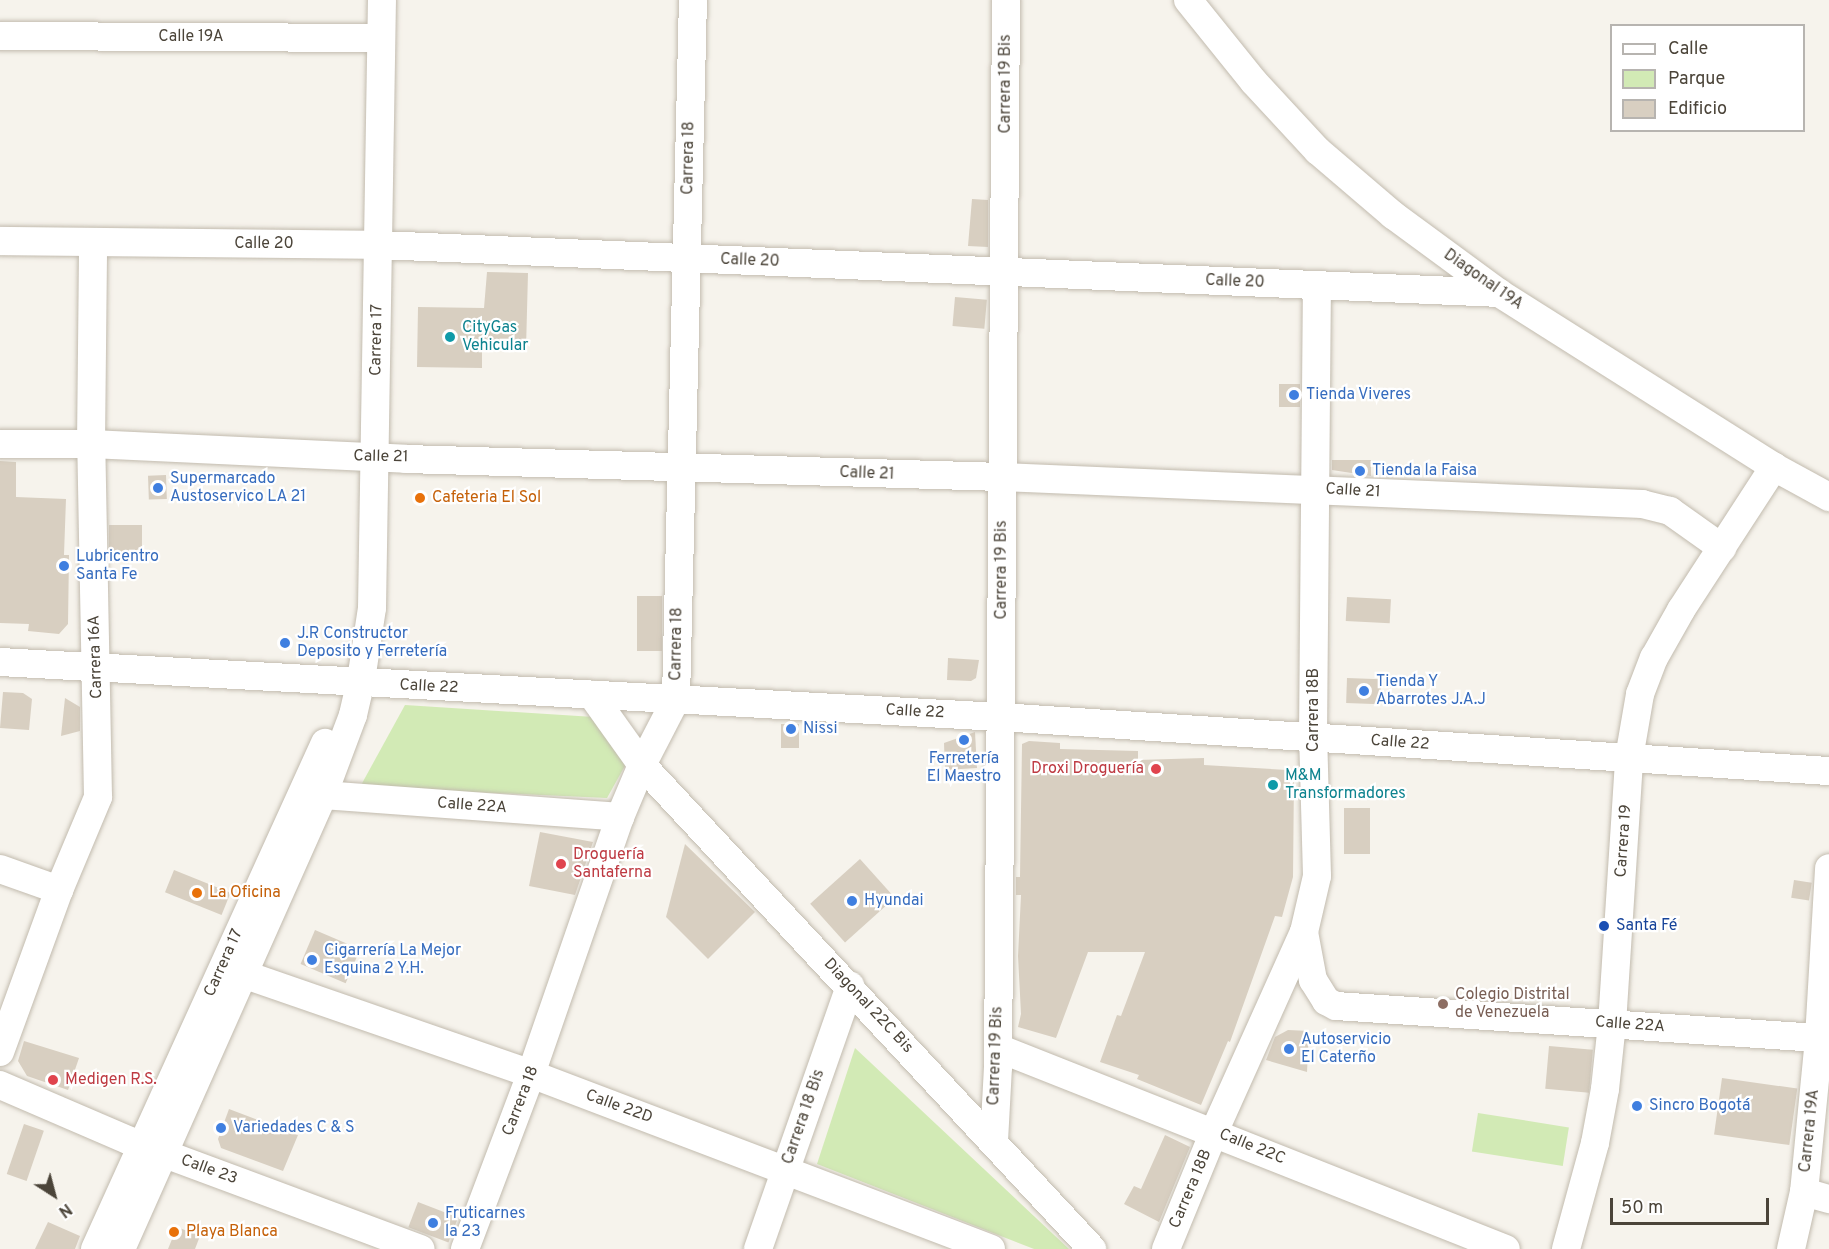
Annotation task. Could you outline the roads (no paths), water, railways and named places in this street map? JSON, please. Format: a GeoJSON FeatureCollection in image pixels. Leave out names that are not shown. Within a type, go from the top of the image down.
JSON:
{"type":"FeatureCollection","features":[{"type":"Feature","properties":{"kind":"street","name":"Carrera 17"},"geometry":{"type":"LineString","coordinates":[[95,1249],[153,1149],[243,974],[323,795],[353,715],[372,608],[382,0]]}},
{"type":"Feature","properties":{"kind":"street","name":"Carrera 18"},"geometry":{"type":"LineString","coordinates":[[465,1249],[531,1074],[620,817],[642,765],[676,699],[693,0]]}},
{"type":"Feature","properties":{"kind":"street","name":"Carrera 19 Bis"},"geometry":{"type":"LineString","coordinates":[[994,1141],[998,1057],[1006,0]]}},
{"type":"Feature","properties":{"kind":"street","name":"Diagonal 19A"},"geometry":{"type":"LineString","coordinates":[[1188,0],[1254,82],[1318,151],[1393,215],[1499,293],[1774,466],[1829,497]]}},
{"type":"Feature","properties":{"kind":"street","name":"Calle 19A"},"geometry":{"type":"LineString","coordinates":[[0,36],[381,38]]}},
{"type":"Feature","properties":{"kind":"street","name":"Calle 20"},"geometry":{"type":"LineString","coordinates":[[0,241],[379,245],[1499,293]]}},
{"type":"Feature","properties":{"kind":"street","name":"Carrera 16A"},"geometry":{"type":"LineString","coordinates":[[0,1052],[60,890],[98,797],[91,444],[93,243]]}},
{"type":"Feature","properties":{"kind":"street","name":"Carrera 18B"},"geometry":{"type":"LineString","coordinates":[[1166,1249],[1214,1132],[1304,932],[1317,876],[1313,737],[1317,489],[1317,285]]}},
{"type":"Feature","properties":{"kind":"street","name":"Calle 21"},"geometry":{"type":"LineString","coordinates":[[0,444],[91,444],[374,458],[1002,477],[1642,504],[1670,511],[1722,548]]}},
{"type":"Feature","properties":{"kind":"street","name":"Carrera 19"},"geometry":{"type":"LineString","coordinates":[[1566,1249],[1594,1143],[1605,1089],[1612,1024],[1629,758],[1640,694],[1654,658],[1681,610],[1774,466]]}},
{"type":"Feature","properties":{"kind":"street","name":"Calle 22"},"geometry":{"type":"LineString","coordinates":[[0,662],[361,680],[397,686],[1000,717],[1829,771]]}},
{"type":"Feature","properties":{"kind":"street","name":"Carrera 17"},"geometry":{"type":"LineString","coordinates":[[122,1249],[153,1149],[306,781],[338,716],[361,680]]}},
{"type":"Feature","properties":{"kind":"street","name":"Diagonal 22C Bis"},"geometry":{"type":"LineString","coordinates":[[592,695],[642,765],[850,986],[1092,1249]]}},
{"type":"Feature","properties":{"kind":"street","name":"Calle 22A"},"geometry":{"type":"LineString","coordinates":[[323,795],[620,817]]}},
{"type":"Feature","properties":{"kind":"street","name":"Carrera 19A"},"geometry":{"type":"LineString","coordinates":[[1791,1249],[1816,1196],[1829,868]]}},
{"type":"Feature","properties":{"kind":"street"},"geometry":{"type":"LineString","coordinates":[[0,869],[60,890]]}},
{"type":"Feature","properties":{"kind":"street","name":"Calle 22A"},"geometry":{"type":"LineString","coordinates":[[1304,932],[1313,980],[1326,1001],[1336,1006],[1824,1038]]}},
{"type":"Feature","properties":{"kind":"street","name":"Calle 22D"},"geometry":{"type":"LineString","coordinates":[[243,974],[531,1074],[786,1169],[991,1249]]}},
{"type":"Feature","properties":{"kind":"street","name":"Carrera 18 Bis"},"geometry":{"type":"LineString","coordinates":[[758,1249],[850,986]]}},
{"type":"Feature","properties":{"kind":"street","name":"Calle 22C"},"geometry":{"type":"LineString","coordinates":[[998,1057],[1214,1132],[1506,1249]]}},
{"type":"Feature","properties":{"kind":"street","name":"Calle 23"},"geometry":{"type":"LineString","coordinates":[[0,1085],[153,1149],[421,1249]]}},
{"type":"Feature","properties":{"kind":"place","name":"CityGas Vehicular"},"geometry":{"type":"Point","coordinates":[450,337]}},
{"type":"Feature","properties":{"kind":"place","name":"Tienda Viveres"},"geometry":{"type":"Point","coordinates":[1294,395]}},
{"type":"Feature","properties":{"kind":"place","name":"Tienda la Faisa"},"geometry":{"type":"Point","coordinates":[1360,471]}},
{"type":"Feature","properties":{"kind":"place","name":"Supermarcado Austoservico LA 21"},"geometry":{"type":"Point","coordinates":[158,488]}},
{"type":"Feature","properties":{"kind":"place","name":"Cafeteria El Sol"},"geometry":{"type":"Point","coordinates":[420,498]}},
{"type":"Feature","properties":{"kind":"place","name":"Lubricentro Santa Fe"},"geometry":{"type":"Point","coordinates":[64,566]}},
{"type":"Feature","properties":{"kind":"place","name":"J.R Constructor Deposito y Ferretería"},"geometry":{"type":"Point","coordinates":[285,643]}},
{"type":"Feature","properties":{"kind":"place","name":"Tienda Y Abarrotes J.A.J"},"geometry":{"type":"Point","coordinates":[1364,691]}},
{"type":"Feature","properties":{"kind":"place","name":"Nissi"},"geometry":{"type":"Point","coordinates":[791,729]}},
{"type":"Feature","properties":{"kind":"place","name":"Ferretería El Maestro"},"geometry":{"type":"Point","coordinates":[964,740]}},
{"type":"Feature","properties":{"kind":"place","name":"Droxi Droguería"},"geometry":{"type":"Point","coordinates":[1156,769]}},
{"type":"Feature","properties":{"kind":"place","name":"M&M Transformadores"},"geometry":{"type":"Point","coordinates":[1273,785]}},
{"type":"Feature","properties":{"kind":"place","name":"Droguería Santaferna"},"geometry":{"type":"Point","coordinates":[561,864]}},
{"type":"Feature","properties":{"kind":"place","name":"La Oficina"},"geometry":{"type":"Point","coordinates":[197,893]}},
{"type":"Feature","properties":{"kind":"place","name":"Hyundai"},"geometry":{"type":"Point","coordinates":[852,901]}},
{"type":"Feature","properties":{"kind":"place","name":"Santa Fé"},"geometry":{"type":"Point","coordinates":[1604,926]}},
{"type":"Feature","properties":{"kind":"place","name":"Cigarrería La Mejor Esquina 2 Y.H."},"geometry":{"type":"Point","coordinates":[312,960]}},
{"type":"Feature","properties":{"kind":"place","name":"Colegio Distrital de Venezuela"},"geometry":{"type":"Point","coordinates":[1443,1004]}},
{"type":"Feature","properties":{"kind":"place","name":"Autoservicio El Caterño"},"geometry":{"type":"Point","coordinates":[1289,1049]}},
{"type":"Feature","properties":{"kind":"place","name":"Medigen R.S."},"geometry":{"type":"Point","coordinates":[53,1080]}},
{"type":"Feature","properties":{"kind":"place","name":"Sincro Bogotá"},"geometry":{"type":"Point","coordinates":[1637,1106]}},
{"type":"Feature","properties":{"kind":"place","name":"Variedades C & S"},"geometry":{"type":"Point","coordinates":[221,1128]}},
{"type":"Feature","properties":{"kind":"place","name":"Fruticarnes la 23"},"geometry":{"type":"Point","coordinates":[433,1223]}},
{"type":"Feature","properties":{"kind":"place","name":"Playa Blanca"},"geometry":{"type":"Point","coordinates":[174,1232]}}]}
